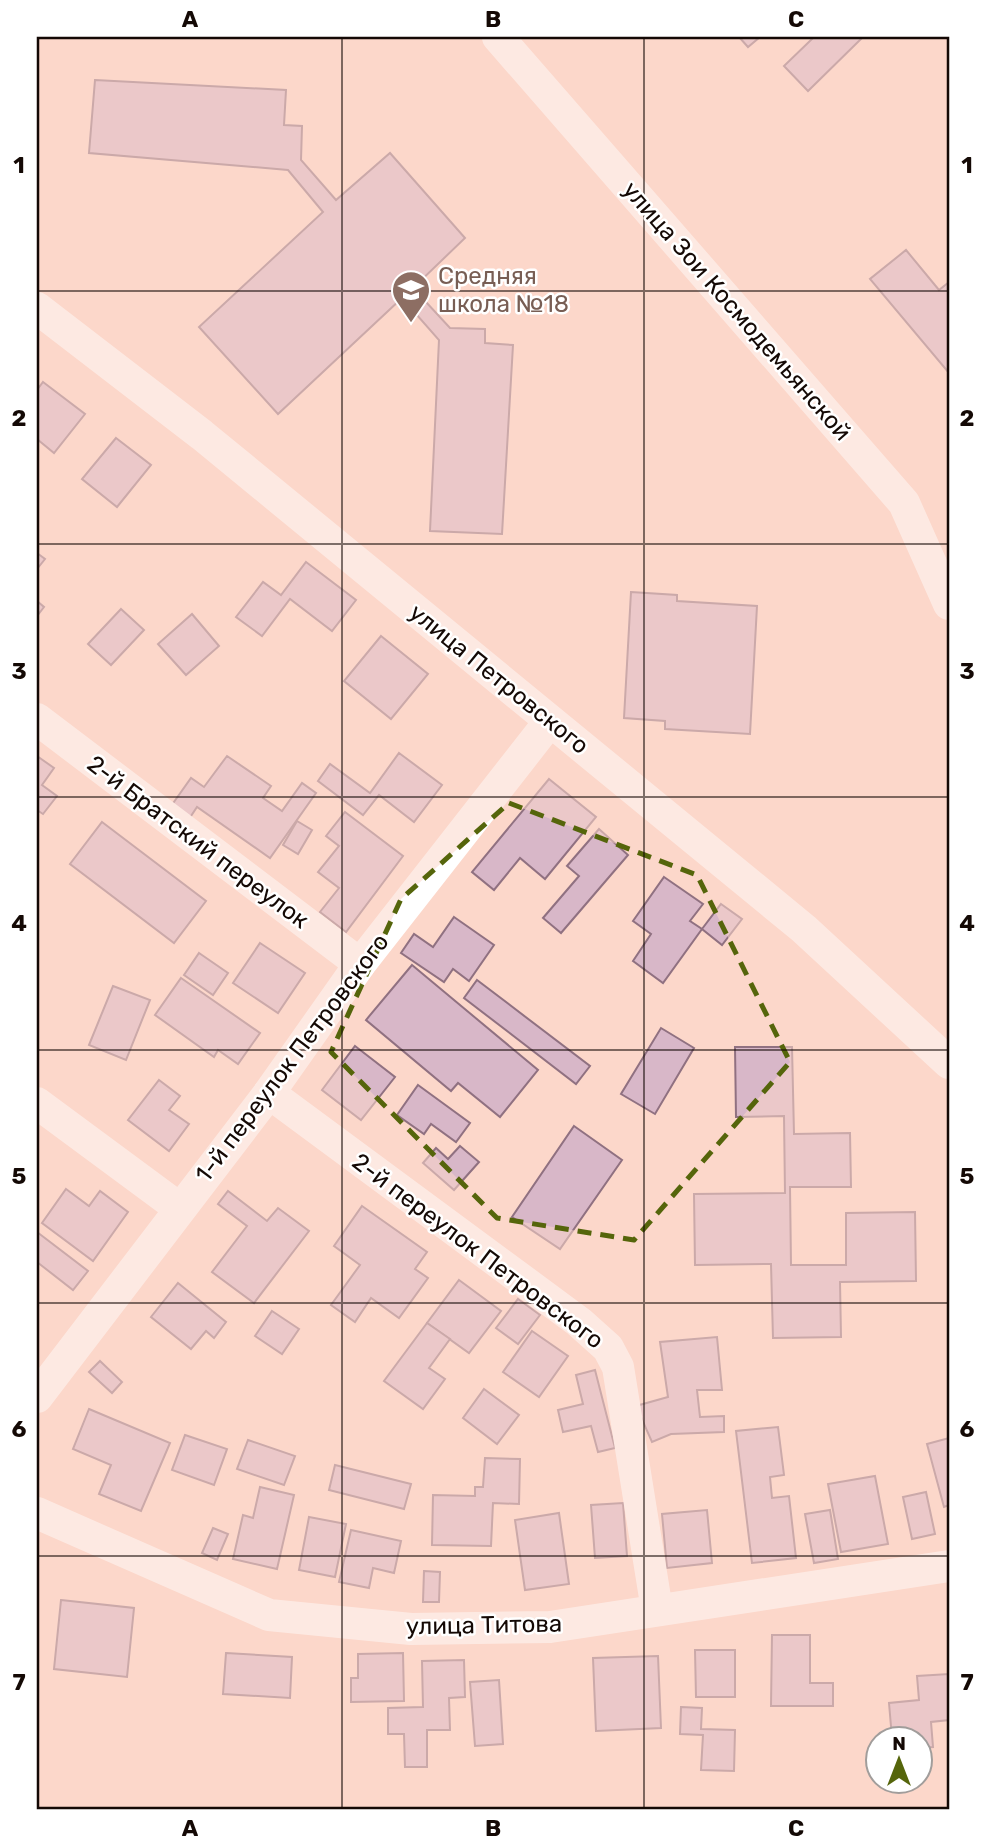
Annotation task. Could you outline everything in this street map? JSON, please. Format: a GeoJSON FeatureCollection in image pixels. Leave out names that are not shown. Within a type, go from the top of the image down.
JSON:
{"type":"FeatureCollection","features":[{"type":"Feature","properties":{"kind":"street","name":"улица Зои Космодемьянской"},"geometry":{"type":"LineString","coordinates":[[498,37],[904,503],[949,604]]}},
{"type":"Feature","properties":{"kind":"street","name":"улица Петровского"},"geometry":{"type":"LineString","coordinates":[[37,308],[202,435],[804,929],[949,1063]]}},
{"type":"Feature","properties":{"kind":"street","name":"2-й Братский переулок"},"geometry":{"type":"LineString","coordinates":[[37,719],[360,964]]}},
{"type":"Feature","properties":{"kind":"street","name":"1-й переулок Петровского"},"geometry":{"type":"LineString","coordinates":[[37,1397],[269,1093],[360,964],[550,720]]}},
{"type":"Feature","properties":{"kind":"street","name":"2-й переулок Петровского"},"geometry":{"type":"LineString","coordinates":[[269,1093],[579,1322],[608,1348],[618,1367],[657,1610]]}},
{"type":"Feature","properties":{"kind":"street"},"geometry":{"type":"LineString","coordinates":[[37,1103],[179,1208]]}},
{"type":"Feature","properties":{"kind":"street","name":"улица Титова"},"geometry":{"type":"LineString","coordinates":[[37,1513],[269,1615],[411,1629],[550,1627],[949,1566]]}},
{"type":"Feature","properties":{"kind":"highlighted area"},"geometry":{"type":"Polygon","coordinates":[[[509,803],[697,875],[790,1062],[634,1240],[497,1218],[331,1052],[401,899],[509,803]]]}},
{"type":"Feature","properties":{"kind":"building"},"geometry":{"type":"Polygon","coordinates":[[[739,37],[760,37],[748,47],[739,37]]]}},
{"type":"Feature","properties":{"kind":"building"},"geometry":{"type":"Polygon","coordinates":[[[814,37],[863,37],[808,91],[784,66],[814,37]]]}},
{"type":"Feature","properties":{"kind":"building"},"geometry":{"type":"Polygon","coordinates":[[[95,80],[286,90],[284,125],[302,126],[301,160],[336,200],[390,153],[465,238],[413,288],[450,328],[485,329],[485,343],[513,345],[502,534],[430,531],[439,340],[402,298],[278,414],[199,327],[323,212],[288,170],[89,153],[95,80]]]}},
{"type":"Feature","properties":{"kind":"building"},"geometry":{"type":"Polygon","coordinates":[[[906,250],[939,290],[949,282],[949,373],[870,279],[906,250]]]}},
{"type":"Feature","properties":{"kind":"building"},"geometry":{"type":"Polygon","coordinates":[[[43,382],[85,414],[54,453],[37,439],[37,390],[43,382]]]}},
{"type":"Feature","properties":{"kind":"building"},"geometry":{"type":"Polygon","coordinates":[[[116,438],[151,465],[117,507],[82,479],[116,438]]]}},
{"type":"Feature","properties":{"kind":"building"},"geometry":{"type":"Polygon","coordinates":[[[37,553],[45,559],[37,569],[37,553]]]}},
{"type":"Feature","properties":{"kind":"building"},"geometry":{"type":"Polygon","coordinates":[[[306,562],[356,600],[332,631],[290,599],[262,636],[236,617],[263,582],[281,595],[306,562]]]}},
{"type":"Feature","properties":{"kind":"building"},"geometry":{"type":"Polygon","coordinates":[[[631,592],[677,595],[677,601],[757,606],[750,734],[665,729],[665,721],[624,718],[631,592]]]}},
{"type":"Feature","properties":{"kind":"building"},"geometry":{"type":"Polygon","coordinates":[[[37,601],[44,607],[37,616],[37,601]]]}},
{"type":"Feature","properties":{"kind":"building"},"geometry":{"type":"Polygon","coordinates":[[[121,609],[144,630],[111,665],[88,644],[121,609]]]}},
{"type":"Feature","properties":{"kind":"building"},"geometry":{"type":"Polygon","coordinates":[[[192,614],[219,646],[186,675],[158,644],[192,614]]]}},
{"type":"Feature","properties":{"kind":"building"},"geometry":{"type":"Polygon","coordinates":[[[381,636],[428,674],[391,719],[344,681],[381,636]]]}},
{"type":"Feature","properties":{"kind":"building"},"geometry":{"type":"Polygon","coordinates":[[[399,753],[442,785],[414,822],[379,795],[363,815],[318,781],[330,764],[370,793],[399,753]]]}},
{"type":"Feature","properties":{"kind":"building"},"geometry":{"type":"Polygon","coordinates":[[[37,756],[54,768],[42,785],[57,796],[43,814],[37,810],[37,756]]]}},
{"type":"Feature","properties":{"kind":"building"},"geometry":{"type":"Polygon","coordinates":[[[227,756],[271,786],[263,798],[282,811],[302,783],[316,793],[270,858],[197,807],[187,822],[169,809],[191,778],[204,787],[227,756]]]}},
{"type":"Feature","properties":{"kind":"building"},"geometry":{"type":"Polygon","coordinates":[[[549,779],[596,817],[545,879],[520,858],[494,890],[472,872],[549,779]]]}},
{"type":"Feature","properties":{"kind":"building"},"geometry":{"type":"Polygon","coordinates":[[[345,812],[403,856],[346,932],[320,912],[339,888],[318,872],[339,846],[326,836],[345,812]]]}},
{"type":"Feature","properties":{"kind":"building"},"geometry":{"type":"Polygon","coordinates":[[[297,821],[312,830],[298,854],[283,845],[297,821]]]}},
{"type":"Feature","properties":{"kind":"building"},"geometry":{"type":"Polygon","coordinates":[[[102,822],[206,901],[174,943],[70,864],[102,822]]]}},
{"type":"Feature","properties":{"kind":"building"},"geometry":{"type":"Polygon","coordinates":[[[599,829],[628,855],[561,933],[543,918],[579,876],[567,866],[599,829]]]}},
{"type":"Feature","properties":{"kind":"building"},"geometry":{"type":"Polygon","coordinates":[[[664,877],[703,904],[690,921],[702,929],[663,983],[633,961],[651,934],[633,921],[664,877]]]}},
{"type":"Feature","properties":{"kind":"building"},"geometry":{"type":"Polygon","coordinates":[[[721,904],[742,919],[722,945],[702,929],[721,904]]]}},
{"type":"Feature","properties":{"kind":"building"},"geometry":{"type":"Polygon","coordinates":[[[454,917],[494,945],[469,981],[453,969],[444,982],[401,953],[414,934],[433,947],[454,917]]]}},
{"type":"Feature","properties":{"kind":"building"},"geometry":{"type":"Polygon","coordinates":[[[260,943],[305,973],[278,1013],[233,983],[260,943]]]}},
{"type":"Feature","properties":{"kind":"building"},"geometry":{"type":"Polygon","coordinates":[[[199,953],[228,973],[213,995],[184,975],[199,953]]]}},
{"type":"Feature","properties":{"kind":"building"},"geometry":{"type":"Polygon","coordinates":[[[412,965],[538,1070],[500,1117],[458,1083],[451,1091],[366,1020],[412,965]]]}},
{"type":"Feature","properties":{"kind":"building"},"geometry":{"type":"Polygon","coordinates":[[[181,978],[260,1033],[238,1064],[218,1050],[214,1057],[155,1015],[181,978]]]}},
{"type":"Feature","properties":{"kind":"building"},"geometry":{"type":"Polygon","coordinates":[[[477,980],[590,1066],[576,1084],[464,998],[477,980]]]}},
{"type":"Feature","properties":{"kind":"building"},"geometry":{"type":"Polygon","coordinates":[[[113,986],[150,1000],[126,1060],[89,1045],[113,986]]]}},
{"type":"Feature","properties":{"kind":"building"},"geometry":{"type":"Polygon","coordinates":[[[661,1028],[694,1048],[655,1114],[621,1094],[661,1028]]]}},
{"type":"Feature","properties":{"kind":"building"},"geometry":{"type":"Polygon","coordinates":[[[355,1046],[395,1077],[361,1120],[322,1090],[355,1046]]]}},
{"type":"Feature","properties":{"kind":"building"},"geometry":{"type":"Polygon","coordinates":[[[735,1047],[792,1047],[794,1134],[850,1133],[851,1187],[790,1187],[791,1265],[846,1265],[846,1213],[915,1212],[916,1281],[840,1282],[841,1337],[773,1338],[771,1264],[695,1265],[694,1194],[785,1193],[784,1116],[736,1117],[735,1047]]]}},
{"type":"Feature","properties":{"kind":"building"},"geometry":{"type":"Polygon","coordinates":[[[159,1080],[180,1096],[169,1110],[189,1124],[169,1151],[128,1120],[159,1080]]]}},
{"type":"Feature","properties":{"kind":"building"},"geometry":{"type":"Polygon","coordinates":[[[418,1085],[470,1123],[456,1142],[431,1124],[424,1134],[397,1115],[418,1085]]]}},
{"type":"Feature","properties":{"kind":"building"},"geometry":{"type":"Polygon","coordinates":[[[574,1126],[622,1160],[560,1249],[512,1217],[574,1126]]]}},
{"type":"Feature","properties":{"kind":"building"},"geometry":{"type":"Polygon","coordinates":[[[460,1146],[479,1162],[454,1190],[423,1163],[436,1148],[448,1159],[460,1146]]]}},
{"type":"Feature","properties":{"kind":"building"},"geometry":{"type":"Polygon","coordinates":[[[66,1189],[89,1206],[100,1191],[128,1212],[93,1261],[42,1223],[66,1189]]]}},
{"type":"Feature","properties":{"kind":"building"},"geometry":{"type":"Polygon","coordinates":[[[228,1191],[267,1221],[278,1208],[309,1231],[254,1303],[212,1272],[247,1226],[218,1204],[228,1191]]]}},
{"type":"Feature","properties":{"kind":"building"},"geometry":{"type":"Polygon","coordinates":[[[362,1206],[427,1252],[415,1269],[428,1278],[399,1318],[371,1298],[355,1322],[331,1305],[360,1265],[334,1246],[362,1206]]]}},
{"type":"Feature","properties":{"kind":"building"},"geometry":{"type":"Polygon","coordinates":[[[37,1232],[88,1271],[73,1290],[37,1262],[37,1232]]]}},
{"type":"Feature","properties":{"kind":"building"},"geometry":{"type":"Polygon","coordinates":[[[459,1280],[501,1311],[469,1353],[427,1323],[459,1280]]]}},
{"type":"Feature","properties":{"kind":"building"},"geometry":{"type":"Polygon","coordinates":[[[178,1283],[226,1322],[214,1338],[206,1331],[191,1349],[151,1317],[178,1283]]]}},
{"type":"Feature","properties":{"kind":"building"},"geometry":{"type":"Polygon","coordinates":[[[518,1299],[540,1315],[518,1344],[496,1328],[518,1299]]]}},
{"type":"Feature","properties":{"kind":"building"},"geometry":{"type":"Polygon","coordinates":[[[272,1311],[299,1329],[282,1354],[255,1336],[272,1311]]]}},
{"type":"Feature","properties":{"kind":"building"},"geometry":{"type":"Polygon","coordinates":[[[427,1323],[450,1339],[429,1368],[445,1379],[423,1409],[384,1381],[427,1323]]]}},
{"type":"Feature","properties":{"kind":"building"},"geometry":{"type":"Polygon","coordinates":[[[532,1331],[568,1356],[539,1397],[503,1372],[532,1331]]]}},
{"type":"Feature","properties":{"kind":"building"},"geometry":{"type":"Polygon","coordinates":[[[717,1337],[722,1390],[697,1390],[700,1417],[724,1416],[724,1432],[671,1434],[652,1442],[636,1406],[668,1397],[660,1342],[717,1337]]]}},
{"type":"Feature","properties":{"kind":"building"},"geometry":{"type":"Polygon","coordinates":[[[100,1361],[122,1382],[112,1393],[89,1372],[100,1361]]]}},
{"type":"Feature","properties":{"kind":"building"},"geometry":{"type":"Polygon","coordinates":[[[595,1370],[615,1448],[598,1452],[591,1426],[563,1432],[558,1410],[583,1404],[576,1375],[595,1370]]]}},
{"type":"Feature","properties":{"kind":"building"},"geometry":{"type":"Polygon","coordinates":[[[484,1389],[519,1415],[497,1444],[463,1418],[484,1389]]]}},
{"type":"Feature","properties":{"kind":"building"},"geometry":{"type":"Polygon","coordinates":[[[89,1409],[170,1443],[141,1511],[99,1494],[111,1465],[73,1449],[89,1409]]]}},
{"type":"Feature","properties":{"kind":"building"},"geometry":{"type":"Polygon","coordinates":[[[778,1427],[784,1475],[770,1477],[772,1498],[789,1496],[796,1558],[752,1563],[736,1431],[778,1427]]]}},
{"type":"Feature","properties":{"kind":"building"},"geometry":{"type":"Polygon","coordinates":[[[185,1435],[227,1449],[214,1485],[172,1470],[185,1435]]]}},
{"type":"Feature","properties":{"kind":"building"},"geometry":{"type":"Polygon","coordinates":[[[949,1438],[949,1505],[944,1507],[927,1444],[949,1438]]]}},
{"type":"Feature","properties":{"kind":"building"},"geometry":{"type":"Polygon","coordinates":[[[248,1440],[295,1456],[284,1485],[237,1469],[248,1440]]]}},
{"type":"Feature","properties":{"kind":"building"},"geometry":{"type":"Polygon","coordinates":[[[485,1458],[520,1459],[519,1504],[493,1503],[491,1546],[432,1545],[433,1495],[475,1496],[475,1487],[483,1487],[485,1458]]]}},
{"type":"Feature","properties":{"kind":"building"},"geometry":{"type":"Polygon","coordinates":[[[335,1465],[411,1484],[404,1509],[329,1490],[335,1465]]]}},
{"type":"Feature","properties":{"kind":"building"},"geometry":{"type":"Polygon","coordinates":[[[875,1476],[888,1544],[841,1552],[828,1484],[875,1476]]]}},
{"type":"Feature","properties":{"kind":"building"},"geometry":{"type":"Polygon","coordinates":[[[260,1487],[294,1495],[277,1569],[233,1559],[243,1515],[253,1518],[260,1487]]]}},
{"type":"Feature","properties":{"kind":"building"},"geometry":{"type":"Polygon","coordinates":[[[926,1492],[935,1534],[912,1539],[903,1497],[926,1492]]]}},
{"type":"Feature","properties":{"kind":"building"},"geometry":{"type":"Polygon","coordinates":[[[623,1503],[627,1556],[595,1558],[591,1505],[623,1503]]]}},
{"type":"Feature","properties":{"kind":"building"},"geometry":{"type":"Polygon","coordinates":[[[707,1510],[712,1563],[667,1568],[662,1514],[707,1510]]]}},
{"type":"Feature","properties":{"kind":"building"},"geometry":{"type":"Polygon","coordinates":[[[830,1510],[838,1559],[814,1563],[805,1514],[830,1510]]]}},
{"type":"Feature","properties":{"kind":"building"},"geometry":{"type":"Polygon","coordinates":[[[559,1513],[569,1584],[525,1590],[515,1520],[559,1513]]]}},
{"type":"Feature","properties":{"kind":"building"},"geometry":{"type":"Polygon","coordinates":[[[309,1517],[346,1524],[335,1577],[299,1570],[309,1517]]]}},
{"type":"Feature","properties":{"kind":"building"},"geometry":{"type":"Polygon","coordinates":[[[213,1528],[228,1534],[217,1560],[202,1553],[213,1528]]]}},
{"type":"Feature","properties":{"kind":"building"},"geometry":{"type":"Polygon","coordinates":[[[351,1530],[401,1541],[394,1573],[373,1568],[369,1588],[339,1582],[351,1530]]]}},
{"type":"Feature","properties":{"kind":"building"},"geometry":{"type":"Polygon","coordinates":[[[424,1571],[440,1572],[439,1602],[423,1602],[424,1571]]]}},
{"type":"Feature","properties":{"kind":"building"},"geometry":{"type":"Polygon","coordinates":[[[61,1600],[134,1608],[127,1677],[54,1669],[61,1600]]]}},
{"type":"Feature","properties":{"kind":"building"},"geometry":{"type":"Polygon","coordinates":[[[772,1635],[810,1635],[810,1683],[833,1683],[833,1706],[771,1706],[772,1635]]]}},
{"type":"Feature","properties":{"kind":"building"},"geometry":{"type":"Polygon","coordinates":[[[695,1650],[735,1650],[735,1697],[696,1697],[695,1650]]]}},
{"type":"Feature","properties":{"kind":"building"},"geometry":{"type":"Polygon","coordinates":[[[226,1653],[292,1657],[290,1698],[223,1694],[226,1653]]]}},
{"type":"Feature","properties":{"kind":"building"},"geometry":{"type":"Polygon","coordinates":[[[403,1653],[404,1701],[351,1702],[351,1678],[358,1678],[358,1654],[403,1653]]]}},
{"type":"Feature","properties":{"kind":"building"},"geometry":{"type":"Polygon","coordinates":[[[658,1656],[661,1728],[596,1731],[593,1658],[658,1656]]]}},
{"type":"Feature","properties":{"kind":"building"},"geometry":{"type":"Polygon","coordinates":[[[464,1660],[465,1697],[449,1698],[450,1730],[427,1730],[427,1767],[405,1767],[404,1734],[388,1734],[388,1708],[423,1707],[422,1661],[464,1660]]]}},
{"type":"Feature","properties":{"kind":"building"},"geometry":{"type":"Polygon","coordinates":[[[949,1674],[949,1720],[931,1724],[891,1724],[889,1703],[919,1700],[917,1676],[949,1674]]]}},
{"type":"Feature","properties":{"kind":"building"},"geometry":{"type":"Polygon","coordinates":[[[499,1680],[503,1744],[475,1746],[470,1682],[499,1680]]]}},
{"type":"Feature","properties":{"kind":"building"},"geometry":{"type":"Polygon","coordinates":[[[681,1707],[702,1708],[701,1729],[735,1730],[734,1771],[701,1770],[703,1735],[680,1734],[681,1707]]]}},
{"type":"Feature","properties":{"kind":"place","name":"Средняя школа №18"},"geometry":{"type":"Point","coordinates":[411,324]}}]}
